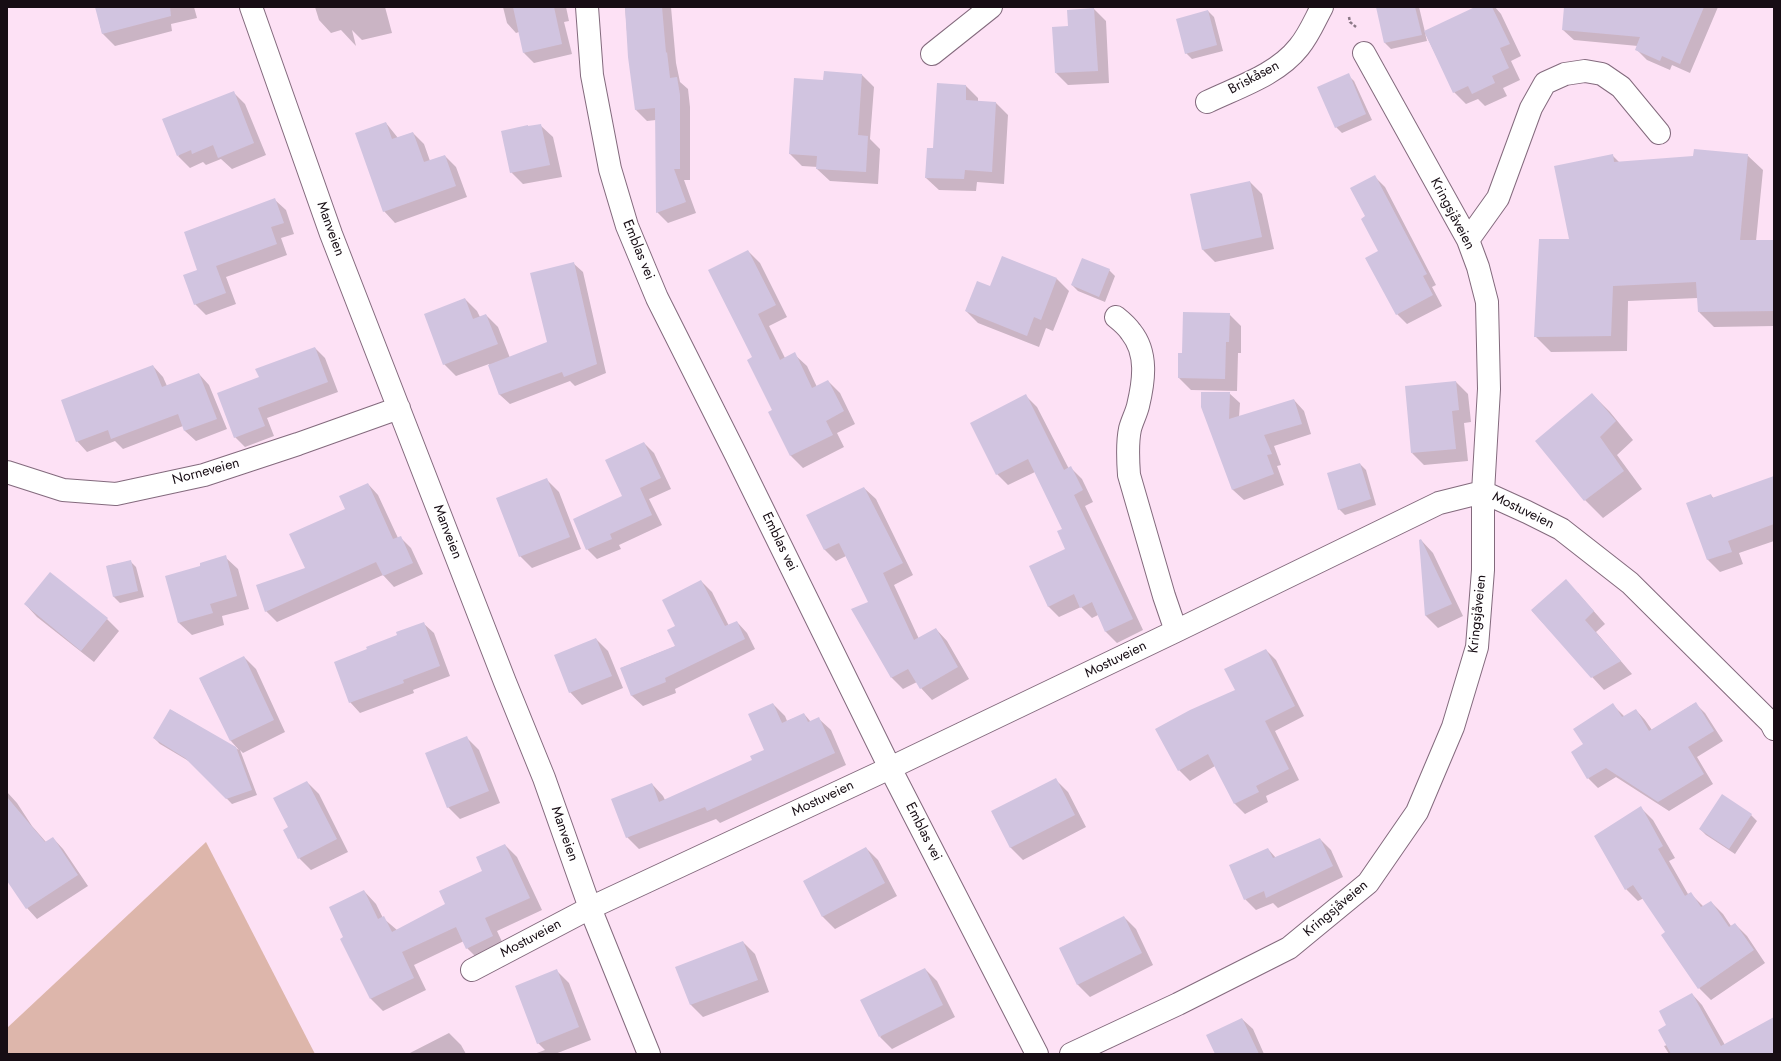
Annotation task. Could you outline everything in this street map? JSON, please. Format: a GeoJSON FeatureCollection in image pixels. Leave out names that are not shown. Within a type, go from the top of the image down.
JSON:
{"type":"FeatureCollection","features":[{"type":"Feature","properties":{"kind":"street","name":"Manveien"},"geometry":{"type":"LineString","coordinates":[[251,7],[332,234],[504,682],[544,778],[590,908],[649,1054]]}},
{"type":"Feature","properties":{"kind":"street","name":"Emblas vei"},"geometry":{"type":"LineString","coordinates":[[587,7],[592,75],[610,169],[627,226],[657,298],[890,768],[1037,1054]]}},
{"type":"Feature","properties":{"kind":"street"},"geometry":{"type":"LineString","coordinates":[[932,54],[991,7]]}},
{"type":"Feature","properties":{"kind":"street","name":"Briskåsen"},"geometry":{"type":"LineString","coordinates":[[1207,102],[1274,70],[1288,59],[1300,47],[1322,7]]}},
{"type":"Feature","properties":{"kind":"street","name":"Kringsjåveien"},"geometry":{"type":"LineString","coordinates":[[1071,1054],[1178,1004],[1289,948],[1368,883],[1417,812],[1453,727],[1477,647],[1483,570],[1483,492],[1489,389],[1487,302],[1478,267],[1468,240],[1364,54]]}},
{"type":"Feature","properties":{"kind":"street"},"geometry":{"type":"LineString","coordinates":[[1468,240],[1498,198],[1531,108],[1545,84],[1565,74],[1584,71],[1602,74],[1621,87],[1659,133]]}},
{"type":"Feature","properties":{"kind":"street"},"geometry":{"type":"LineString","coordinates":[[1116,317],[1132,332],[1140,346],[1143,357],[1144,364],[1142,386],[1138,407],[1130,429],[1128,462],[1129,475],[1164,596],[1176,631]]}},
{"type":"Feature","properties":{"kind":"street","name":"Norneveien"},"geometry":{"type":"LineString","coordinates":[[7,472],[63,490],[116,494],[204,475],[298,444],[399,408]]}},
{"type":"Feature","properties":{"kind":"street","name":"Mostuveien"},"geometry":{"type":"LineString","coordinates":[[472,970],[590,908],[890,768],[1438,503],[1483,492],[1527,512],[1561,530],[1630,584],[1771,723],[1774,729]]}},
{"type":"Feature","properties":{"kind":"shaded area"},"geometry":{"type":"Polygon","coordinates":[[[206,842],[315,1054],[7,1054],[7,1028],[206,842]]]}},
{"type":"Feature","properties":{"kind":"building"},"geometry":{"type":"Polygon","coordinates":[[[95,7],[170,7],[171,16],[102,34],[95,7]]]}},
{"type":"Feature","properties":{"kind":"building"},"geometry":{"type":"Polygon","coordinates":[[[513,7],[554,7],[562,44],[523,53],[513,7]]]}},
{"type":"Feature","properties":{"kind":"building"},"geometry":{"type":"Polygon","coordinates":[[[625,7],[662,7],[670,78],[677,77],[680,95],[680,169],[674,169],[686,202],[656,213],[655,108],[635,110],[628,57],[625,7]]]}},
{"type":"Feature","properties":{"kind":"building"},"geometry":{"type":"Polygon","coordinates":[[[1376,7],[1415,7],[1422,35],[1384,43],[1376,7]]]}},
{"type":"Feature","properties":{"kind":"building"},"geometry":{"type":"Polygon","coordinates":[[[1475,7],[1492,7],[1510,44],[1500,48],[1509,68],[1492,76],[1495,83],[1472,94],[1468,86],[1453,93],[1424,31],[1475,7]]]}},
{"type":"Feature","properties":{"kind":"building"},"geometry":{"type":"Polygon","coordinates":[[[1564,7],[1704,7],[1680,64],[1662,56],[1660,61],[1635,50],[1640,37],[1562,30],[1564,7]]]}},
{"type":"Feature","properties":{"kind":"building"},"geometry":{"type":"Polygon","coordinates":[[[1094,8],[1098,71],[1055,73],[1052,27],[1068,26],[1067,10],[1094,8]]]}},
{"type":"Feature","properties":{"kind":"building"},"geometry":{"type":"Polygon","coordinates":[[[1208,10],[1217,45],[1185,54],[1176,19],[1208,10]]]}},
{"type":"Feature","properties":{"kind":"building"},"geometry":{"type":"Polygon","coordinates":[[[824,71],[862,74],[858,135],[868,136],[866,172],[816,169],[817,156],[789,154],[794,78],[823,80],[824,71]]]}},
{"type":"Feature","properties":{"kind":"building"},"geometry":{"type":"Polygon","coordinates":[[[1349,73],[1366,114],[1335,128],[1317,87],[1349,73]]]}},
{"type":"Feature","properties":{"kind":"building"},"geometry":{"type":"Polygon","coordinates":[[[937,83],[966,85],[966,100],[996,102],[992,172],[965,170],[964,179],[925,178],[927,148],[933,148],[937,83]]]}},
{"type":"Feature","properties":{"kind":"building"},"geometry":{"type":"Polygon","coordinates":[[[234,91],[254,143],[218,158],[213,145],[192,154],[191,150],[177,156],[162,119],[234,91]]]}},
{"type":"Feature","properties":{"kind":"building"},"geometry":{"type":"Polygon","coordinates":[[[386,122],[392,139],[413,132],[424,162],[445,155],[456,186],[383,212],[355,133],[386,122]]]}},
{"type":"Feature","properties":{"kind":"building"},"geometry":{"type":"Polygon","coordinates":[[[541,124],[550,165],[510,173],[501,131],[528,125],[541,124]]]}},
{"type":"Feature","properties":{"kind":"building"},"geometry":{"type":"Polygon","coordinates":[[[1694,149],[1748,154],[1740,240],[1774,240],[1774,311],[1698,312],[1696,282],[1613,286],[1611,336],[1534,337],[1539,239],[1569,239],[1554,166],[1613,154],[1614,162],[1693,156],[1694,149]]]}},
{"type":"Feature","properties":{"kind":"building"},"geometry":{"type":"Polygon","coordinates":[[[1375,175],[1427,274],[1423,276],[1433,295],[1396,315],[1365,258],[1378,251],[1361,219],[1365,216],[1350,188],[1375,175]]]}},
{"type":"Feature","properties":{"kind":"building"},"geometry":{"type":"Polygon","coordinates":[[[1250,181],[1262,237],[1202,250],[1190,194],[1250,181]]]}},
{"type":"Feature","properties":{"kind":"building"},"geometry":{"type":"Polygon","coordinates":[[[275,198],[284,223],[271,227],[277,244],[216,266],[226,293],[194,305],[183,275],[197,270],[184,232],[275,198]]]}},
{"type":"Feature","properties":{"kind":"building"},"geometry":{"type":"Polygon","coordinates":[[[748,250],[776,305],[758,314],[780,360],[795,352],[812,388],[828,380],[844,411],[826,421],[833,435],[790,456],[768,412],[772,410],[747,360],[752,357],[708,270],[748,250]]]}},
{"type":"Feature","properties":{"kind":"building"},"geometry":{"type":"Polygon","coordinates":[[[1002,256],[1057,278],[1041,320],[1034,317],[1027,336],[965,311],[977,281],[990,286],[1002,256]]]}},
{"type":"Feature","properties":{"kind":"building"},"geometry":{"type":"Polygon","coordinates":[[[1082,258],[1110,269],[1099,297],[1071,285],[1082,258]]]}},
{"type":"Feature","properties":{"kind":"building"},"geometry":{"type":"Polygon","coordinates":[[[574,262],[597,364],[564,377],[562,372],[499,395],[488,365],[547,342],[530,273],[574,262]]]}},
{"type":"Feature","properties":{"kind":"building"},"geometry":{"type":"Polygon","coordinates":[[[465,298],[473,319],[486,314],[498,344],[443,365],[424,314],[465,298]]]}},
{"type":"Feature","properties":{"kind":"building"},"geometry":{"type":"Polygon","coordinates":[[[1183,312],[1230,313],[1229,342],[1226,342],[1225,379],[1178,378],[1178,353],[1182,353],[1183,312]]]}},
{"type":"Feature","properties":{"kind":"building"},"geometry":{"type":"Polygon","coordinates":[[[315,347],[328,382],[258,408],[265,426],[234,438],[217,393],[259,377],[255,369],[315,347]]]}},
{"type":"Feature","properties":{"kind":"building"},"geometry":{"type":"Polygon","coordinates":[[[153,365],[162,387],[199,373],[217,419],[184,431],[178,414],[111,439],[108,430],[76,442],[61,400],[153,365]]]}},
{"type":"Feature","properties":{"kind":"building"},"geometry":{"type":"Polygon","coordinates":[[[1456,381],[1459,410],[1452,411],[1456,449],[1411,453],[1405,386],[1456,381]]]}},
{"type":"Feature","properties":{"kind":"building"},"geometry":{"type":"Polygon","coordinates":[[[1201,392],[1230,392],[1229,419],[1294,399],[1302,424],[1264,435],[1272,454],[1267,455],[1274,474],[1232,490],[1201,407],[1201,392]]]}},
{"type":"Feature","properties":{"kind":"building"},"geometry":{"type":"Polygon","coordinates":[[[1592,393],[1616,421],[1600,437],[1624,471],[1584,501],[1535,441],[1592,393]]]}},
{"type":"Feature","properties":{"kind":"building"},"geometry":{"type":"Polygon","coordinates":[[[1026,394],[1064,470],[1071,466],[1083,490],[1074,495],[1133,619],[1105,632],[1092,602],[1080,608],[1074,594],[1048,607],[1029,566],[1065,549],[1057,531],[1062,529],[1028,459],[996,475],[970,423],[1026,394]]]}},
{"type":"Feature","properties":{"kind":"building"},"geometry":{"type":"Polygon","coordinates":[[[644,442],[661,478],[640,488],[652,515],[610,534],[612,539],[586,550],[573,519],[622,496],[605,460],[644,442]]]}},
{"type":"Feature","properties":{"kind":"building"},"geometry":{"type":"Polygon","coordinates":[[[1360,463],[1371,499],[1338,510],[1327,473],[1360,463]]]}},
{"type":"Feature","properties":{"kind":"building"},"geometry":{"type":"Polygon","coordinates":[[[1774,476],[1774,524],[1728,541],[1732,552],[1707,560],[1686,503],[1711,494],[1712,498],[1774,476]]]}},
{"type":"Feature","properties":{"kind":"building"},"geometry":{"type":"Polygon","coordinates":[[[547,478],[570,537],[519,557],[496,498],[547,478]]]}},
{"type":"Feature","properties":{"kind":"building"},"geometry":{"type":"Polygon","coordinates":[[[368,483],[393,539],[401,536],[413,563],[383,576],[376,562],[265,612],[256,585],[305,568],[289,534],[345,509],[339,496],[368,483]]]}},
{"type":"Feature","properties":{"kind":"building"},"geometry":{"type":"Polygon","coordinates":[[[864,487],[903,563],[883,573],[914,640],[936,628],[958,667],[920,689],[908,669],[891,678],[851,609],[868,602],[839,543],[824,550],[806,515],[864,487]]]}},
{"type":"Feature","properties":{"kind":"building"},"geometry":{"type":"Polygon","coordinates":[[[1421,539],[1452,604],[1425,616],[1419,540],[1421,539]]]}},
{"type":"Feature","properties":{"kind":"building"},"geometry":{"type":"Polygon","coordinates":[[[226,555],[237,596],[210,604],[213,613],[178,623],[165,576],[200,566],[200,563],[226,555]]]}},
{"type":"Feature","properties":{"kind":"building"},"geometry":{"type":"Polygon","coordinates":[[[131,560],[138,591],[113,597],[106,566],[131,560]]]}},
{"type":"Feature","properties":{"kind":"building"},"geometry":{"type":"Polygon","coordinates":[[[50,572],[108,618],[81,651],[24,604],[50,572]]]}},
{"type":"Feature","properties":{"kind":"building"},"geometry":{"type":"Polygon","coordinates":[[[1566,579],[1594,611],[1585,620],[1621,661],[1591,678],[1531,610],[1566,579]]]}},
{"type":"Feature","properties":{"kind":"building"},"geometry":{"type":"Polygon","coordinates":[[[701,580],[725,626],[737,621],[745,639],[665,678],[666,682],[631,696],[620,668],[675,646],[667,630],[675,626],[662,600],[701,580]]]}},
{"type":"Feature","properties":{"kind":"building"},"geometry":{"type":"Polygon","coordinates":[[[424,622],[440,666],[403,680],[404,683],[349,703],[334,662],[397,635],[396,632],[424,622]]]}},
{"type":"Feature","properties":{"kind":"building"},"geometry":{"type":"Polygon","coordinates":[[[596,638],[612,676],[569,693],[554,655],[596,638]]]}},
{"type":"Feature","properties":{"kind":"building"},"geometry":{"type":"Polygon","coordinates":[[[1266,649],[1295,706],[1265,721],[1289,769],[1256,786],[1259,792],[1234,804],[1208,754],[1178,771],[1155,729],[1190,710],[1235,690],[1224,669],[1266,649]]]}},
{"type":"Feature","properties":{"kind":"building"},"geometry":{"type":"Polygon","coordinates":[[[244,656],[274,720],[230,741],[199,678],[244,656]]]}},
{"type":"Feature","properties":{"kind":"building"},"geometry":{"type":"Polygon","coordinates":[[[1696,702],[1714,731],[1688,747],[1704,774],[1658,802],[1606,768],[1587,779],[1571,752],[1583,744],[1573,729],[1613,703],[1622,717],[1636,709],[1649,731],[1696,702]]]}},
{"type":"Feature","properties":{"kind":"building"},"geometry":{"type":"Polygon","coordinates":[[[773,703],[782,723],[804,713],[808,722],[819,717],[835,753],[707,811],[705,807],[626,838],[611,799],[652,783],[659,802],[752,760],[750,756],[764,750],[748,714],[773,703]]]}},
{"type":"Feature","properties":{"kind":"building"},"geometry":{"type":"Polygon","coordinates":[[[170,709],[236,747],[252,790],[226,799],[185,758],[153,738],[170,709]]]}},
{"type":"Feature","properties":{"kind":"building"},"geometry":{"type":"Polygon","coordinates":[[[467,736],[489,791],[447,808],[425,753],[467,736]]]}},
{"type":"Feature","properties":{"kind":"building"},"geometry":{"type":"Polygon","coordinates":[[[1056,778],[1075,815],[1010,848],[991,811],[1056,778]]]}},
{"type":"Feature","properties":{"kind":"building"},"geometry":{"type":"Polygon","coordinates":[[[307,781],[337,839],[298,859],[283,830],[288,827],[273,798],[307,781]]]}},
{"type":"Feature","properties":{"kind":"building"},"geometry":{"type":"Polygon","coordinates":[[[1722,794],[1752,814],[1729,849],[1699,829],[1722,794]]]}},
{"type":"Feature","properties":{"kind":"building"},"geometry":{"type":"Polygon","coordinates":[[[7,797],[45,842],[53,837],[78,875],[26,909],[7,881],[7,797]]]}},
{"type":"Feature","properties":{"kind":"building"},"geometry":{"type":"Polygon","coordinates":[[[1641,806],[1663,846],[1658,849],[1685,896],[1691,892],[1701,907],[1711,901],[1729,927],[1735,923],[1754,950],[1698,989],[1661,935],[1665,932],[1633,885],[1625,890],[1594,836],[1641,806]]]}},
{"type":"Feature","properties":{"kind":"building"},"geometry":{"type":"Polygon","coordinates":[[[1320,838],[1333,866],[1266,898],[1264,891],[1244,900],[1229,865],[1268,848],[1273,858],[1320,838]]]}},
{"type":"Feature","properties":{"kind":"building"},"geometry":{"type":"Polygon","coordinates":[[[505,844],[530,898],[485,918],[493,936],[466,949],[456,927],[402,952],[414,978],[370,999],[340,939],[343,937],[329,907],[364,890],[378,919],[384,916],[392,932],[445,904],[439,891],[482,871],[476,857],[505,844]]]}},
{"type":"Feature","properties":{"kind":"building"},"geometry":{"type":"Polygon","coordinates":[[[866,847],[885,883],[822,917],[803,881],[866,847]]]}},
{"type":"Feature","properties":{"kind":"building"},"geometry":{"type":"Polygon","coordinates":[[[1124,916],[1142,953],[1077,985],[1059,948],[1124,916]]]}},
{"type":"Feature","properties":{"kind":"building"},"geometry":{"type":"Polygon","coordinates":[[[743,941],[758,980],[690,1005],[675,967],[743,941]]]}},
{"type":"Feature","properties":{"kind":"building"},"geometry":{"type":"Polygon","coordinates":[[[925,968],[943,1005],[879,1037],[860,1000],[925,968]]]}},
{"type":"Feature","properties":{"kind":"building"},"geometry":{"type":"Polygon","coordinates":[[[557,969],[579,1027],[537,1044],[515,986],[557,969]]]}},
{"type":"Feature","properties":{"kind":"building"},"geometry":{"type":"Polygon","coordinates":[[[1692,993],[1721,1046],[1774,1017],[1774,1054],[1671,1054],[1658,1030],[1666,1025],[1659,1011],[1692,993]]]}},
{"type":"Feature","properties":{"kind":"building"},"geometry":{"type":"Polygon","coordinates":[[[1242,1018],[1259,1054],[1215,1054],[1206,1035],[1242,1018]]]}}]}
